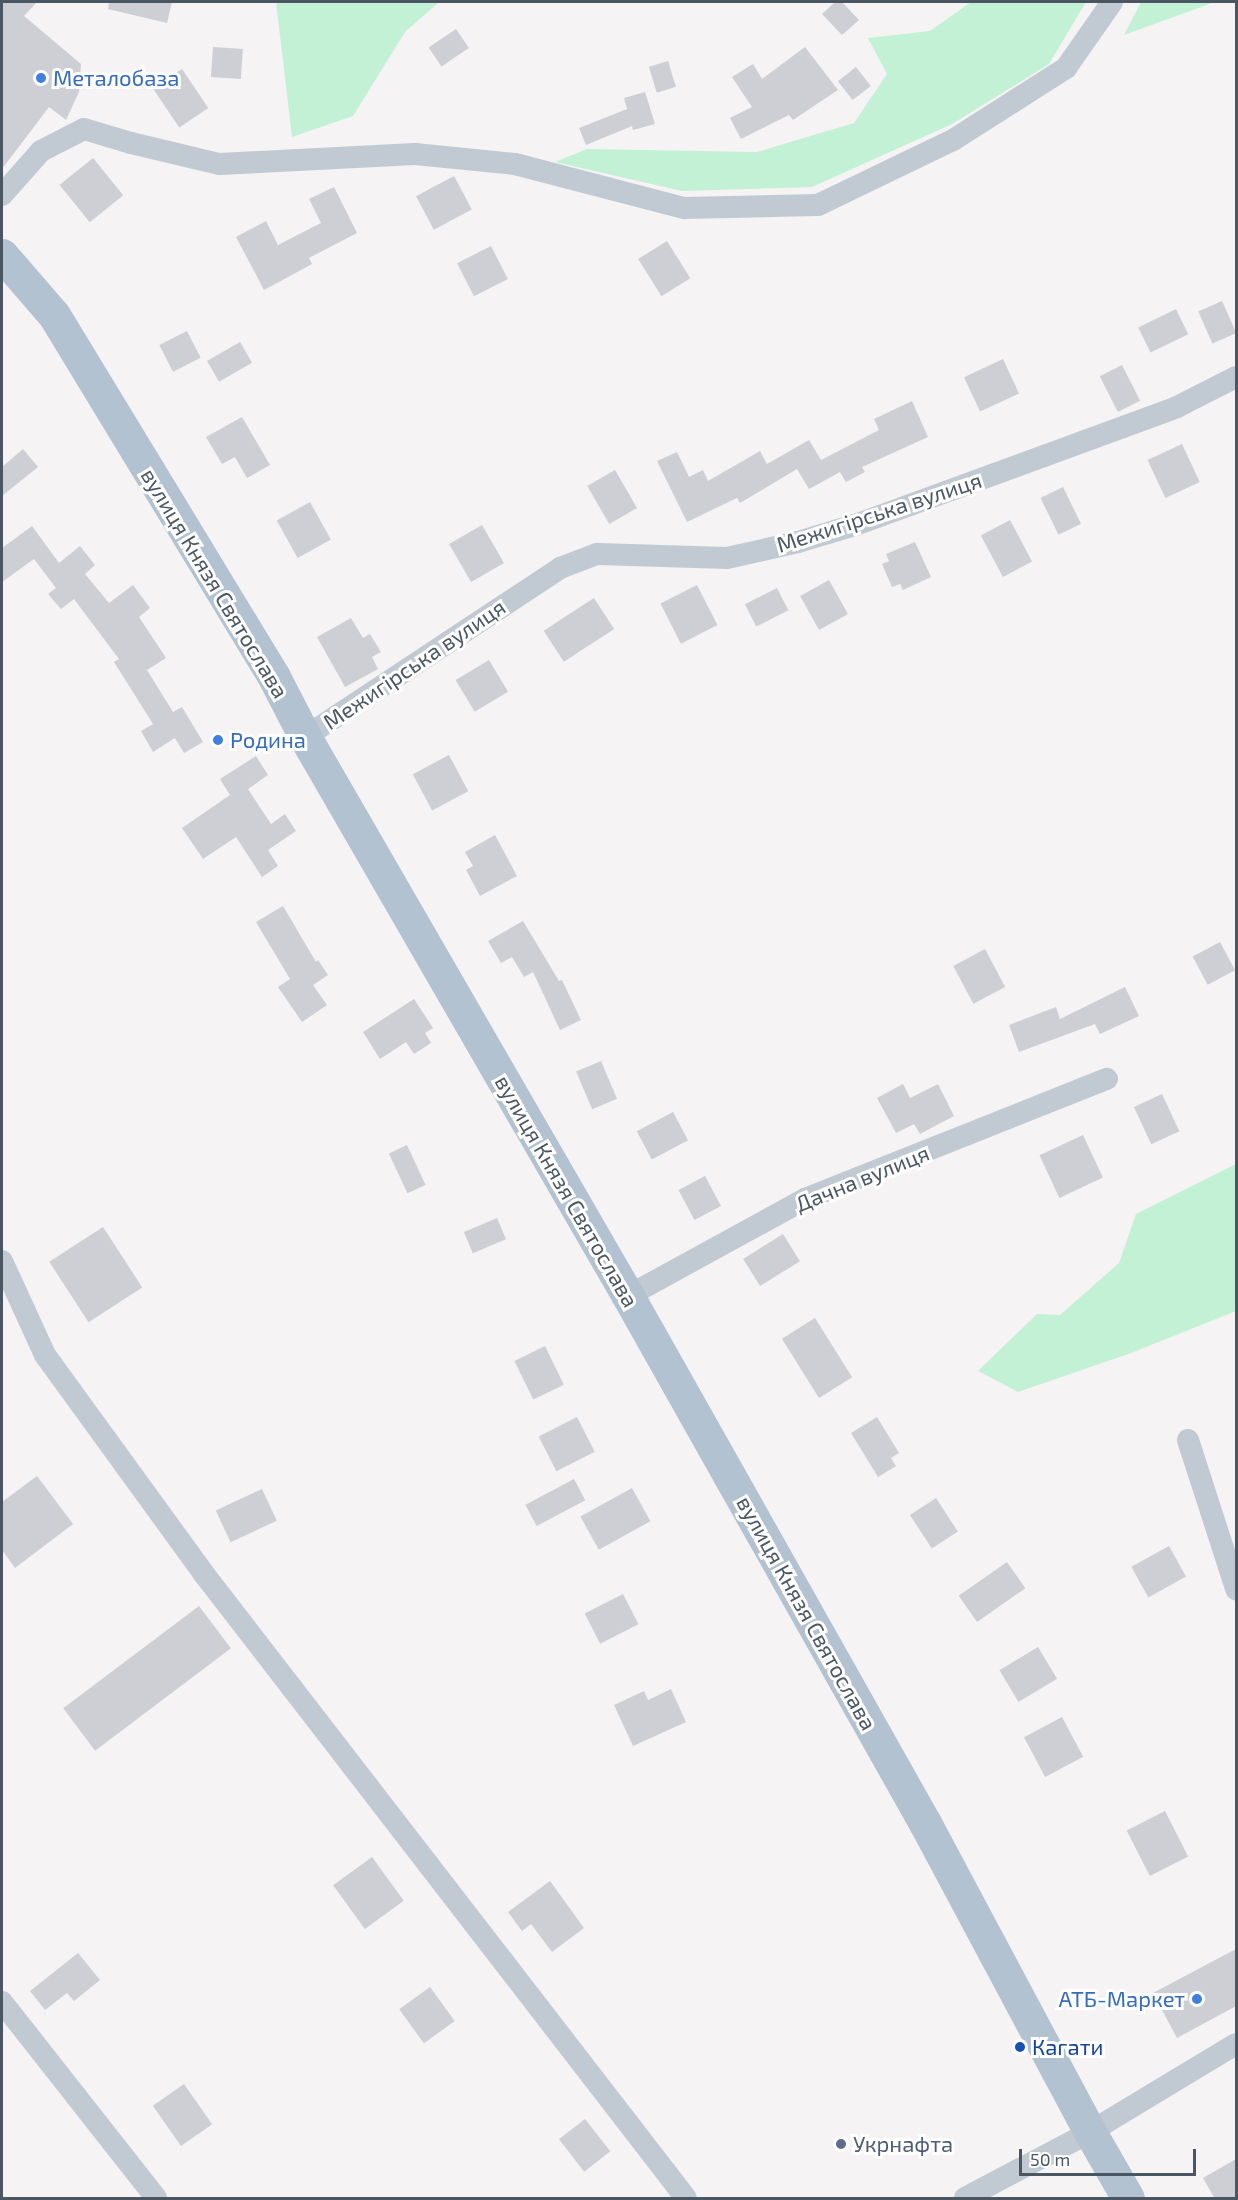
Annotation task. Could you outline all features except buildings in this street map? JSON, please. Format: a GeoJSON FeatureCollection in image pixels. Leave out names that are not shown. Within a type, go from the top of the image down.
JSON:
{"type":"FeatureCollection","features":[{"type":"Feature","properties":{"kind":"main road","name":"вулиця Князя Святослава"},"geometry":{"type":"LineString","coordinates":[[2,255],[54,315],[274,677],[305,736],[628,1296],[920,1812],[1094,2140],[1128,2199]]}},
{"type":"Feature","properties":{"kind":"street"},"geometry":{"type":"LineString","coordinates":[[2,195],[42,151],[84,129],[219,164],[416,154],[515,164],[684,208],[818,205],[953,140],[1066,68],[1112,2]]}},
{"type":"Feature","properties":{"kind":"street","name":"Межигірська вулиця"},"geometry":{"type":"LineString","coordinates":[[305,736],[532,586],[569,565],[597,554],[727,558],[798,542],[858,524],[1177,407],[1236,377]]}},
{"type":"Feature","properties":{"kind":"street","name":"Дачна вулиця"},"geometry":{"type":"LineString","coordinates":[[628,1296],[805,1199],[1107,1079]]}},
{"type":"Feature","properties":{"kind":"street"},"geometry":{"type":"LineString","coordinates":[[2,1261],[45,1355],[204,1574],[686,2199]]}},
{"type":"Feature","properties":{"kind":"street"},"geometry":{"type":"LineString","coordinates":[[1188,1440],[1236,1589]]}},
{"type":"Feature","properties":{"kind":"street"},"geometry":{"type":"LineString","coordinates":[[2,2002],[156,2199]]}},
{"type":"Feature","properties":{"kind":"street"},"geometry":{"type":"LineString","coordinates":[[965,2199],[1094,2140],[1236,2044]]}},
{"type":"Feature","properties":{"kind":"green space"},"geometry":{"type":"Polygon","coordinates":[[[276,2],[439,2],[405,32],[353,116],[292,137],[276,2]]]}},
{"type":"Feature","properties":{"kind":"green space"},"geometry":{"type":"Polygon","coordinates":[[[971,2],[1086,2],[1049,64],[952,124],[812,187],[682,191],[555,162],[587,149],[757,152],[854,123],[887,74],[868,38],[930,31],[971,2]]]}},
{"type":"Feature","properties":{"kind":"green space"},"geometry":{"type":"Polygon","coordinates":[[[1141,2],[1215,2],[1124,35],[1141,2]]]}},
{"type":"Feature","properties":{"kind":"green space"},"geometry":{"type":"Polygon","coordinates":[[[1236,1164],[1236,1311],[1131,1353],[1018,1392],[978,1371],[1037,1314],[1060,1315],[1119,1263],[1136,1214],[1236,1164]]]}},
{"type":"Feature","properties":{"kind":"place","name":"Металобаза"},"geometry":{"type":"Point","coordinates":[41,78]}},
{"type":"Feature","properties":{"kind":"place","name":"Родина"},"geometry":{"type":"Point","coordinates":[218,740]}},
{"type":"Feature","properties":{"kind":"place","name":"АТБ-Маркет"},"geometry":{"type":"Point","coordinates":[1197,1999]}},
{"type":"Feature","properties":{"kind":"place","name":"Кагати"},"geometry":{"type":"Point","coordinates":[1020,2047]}},
{"type":"Feature","properties":{"kind":"place","name":"Укрнафта"},"geometry":{"type":"Point","coordinates":[841,2144]}}]}
